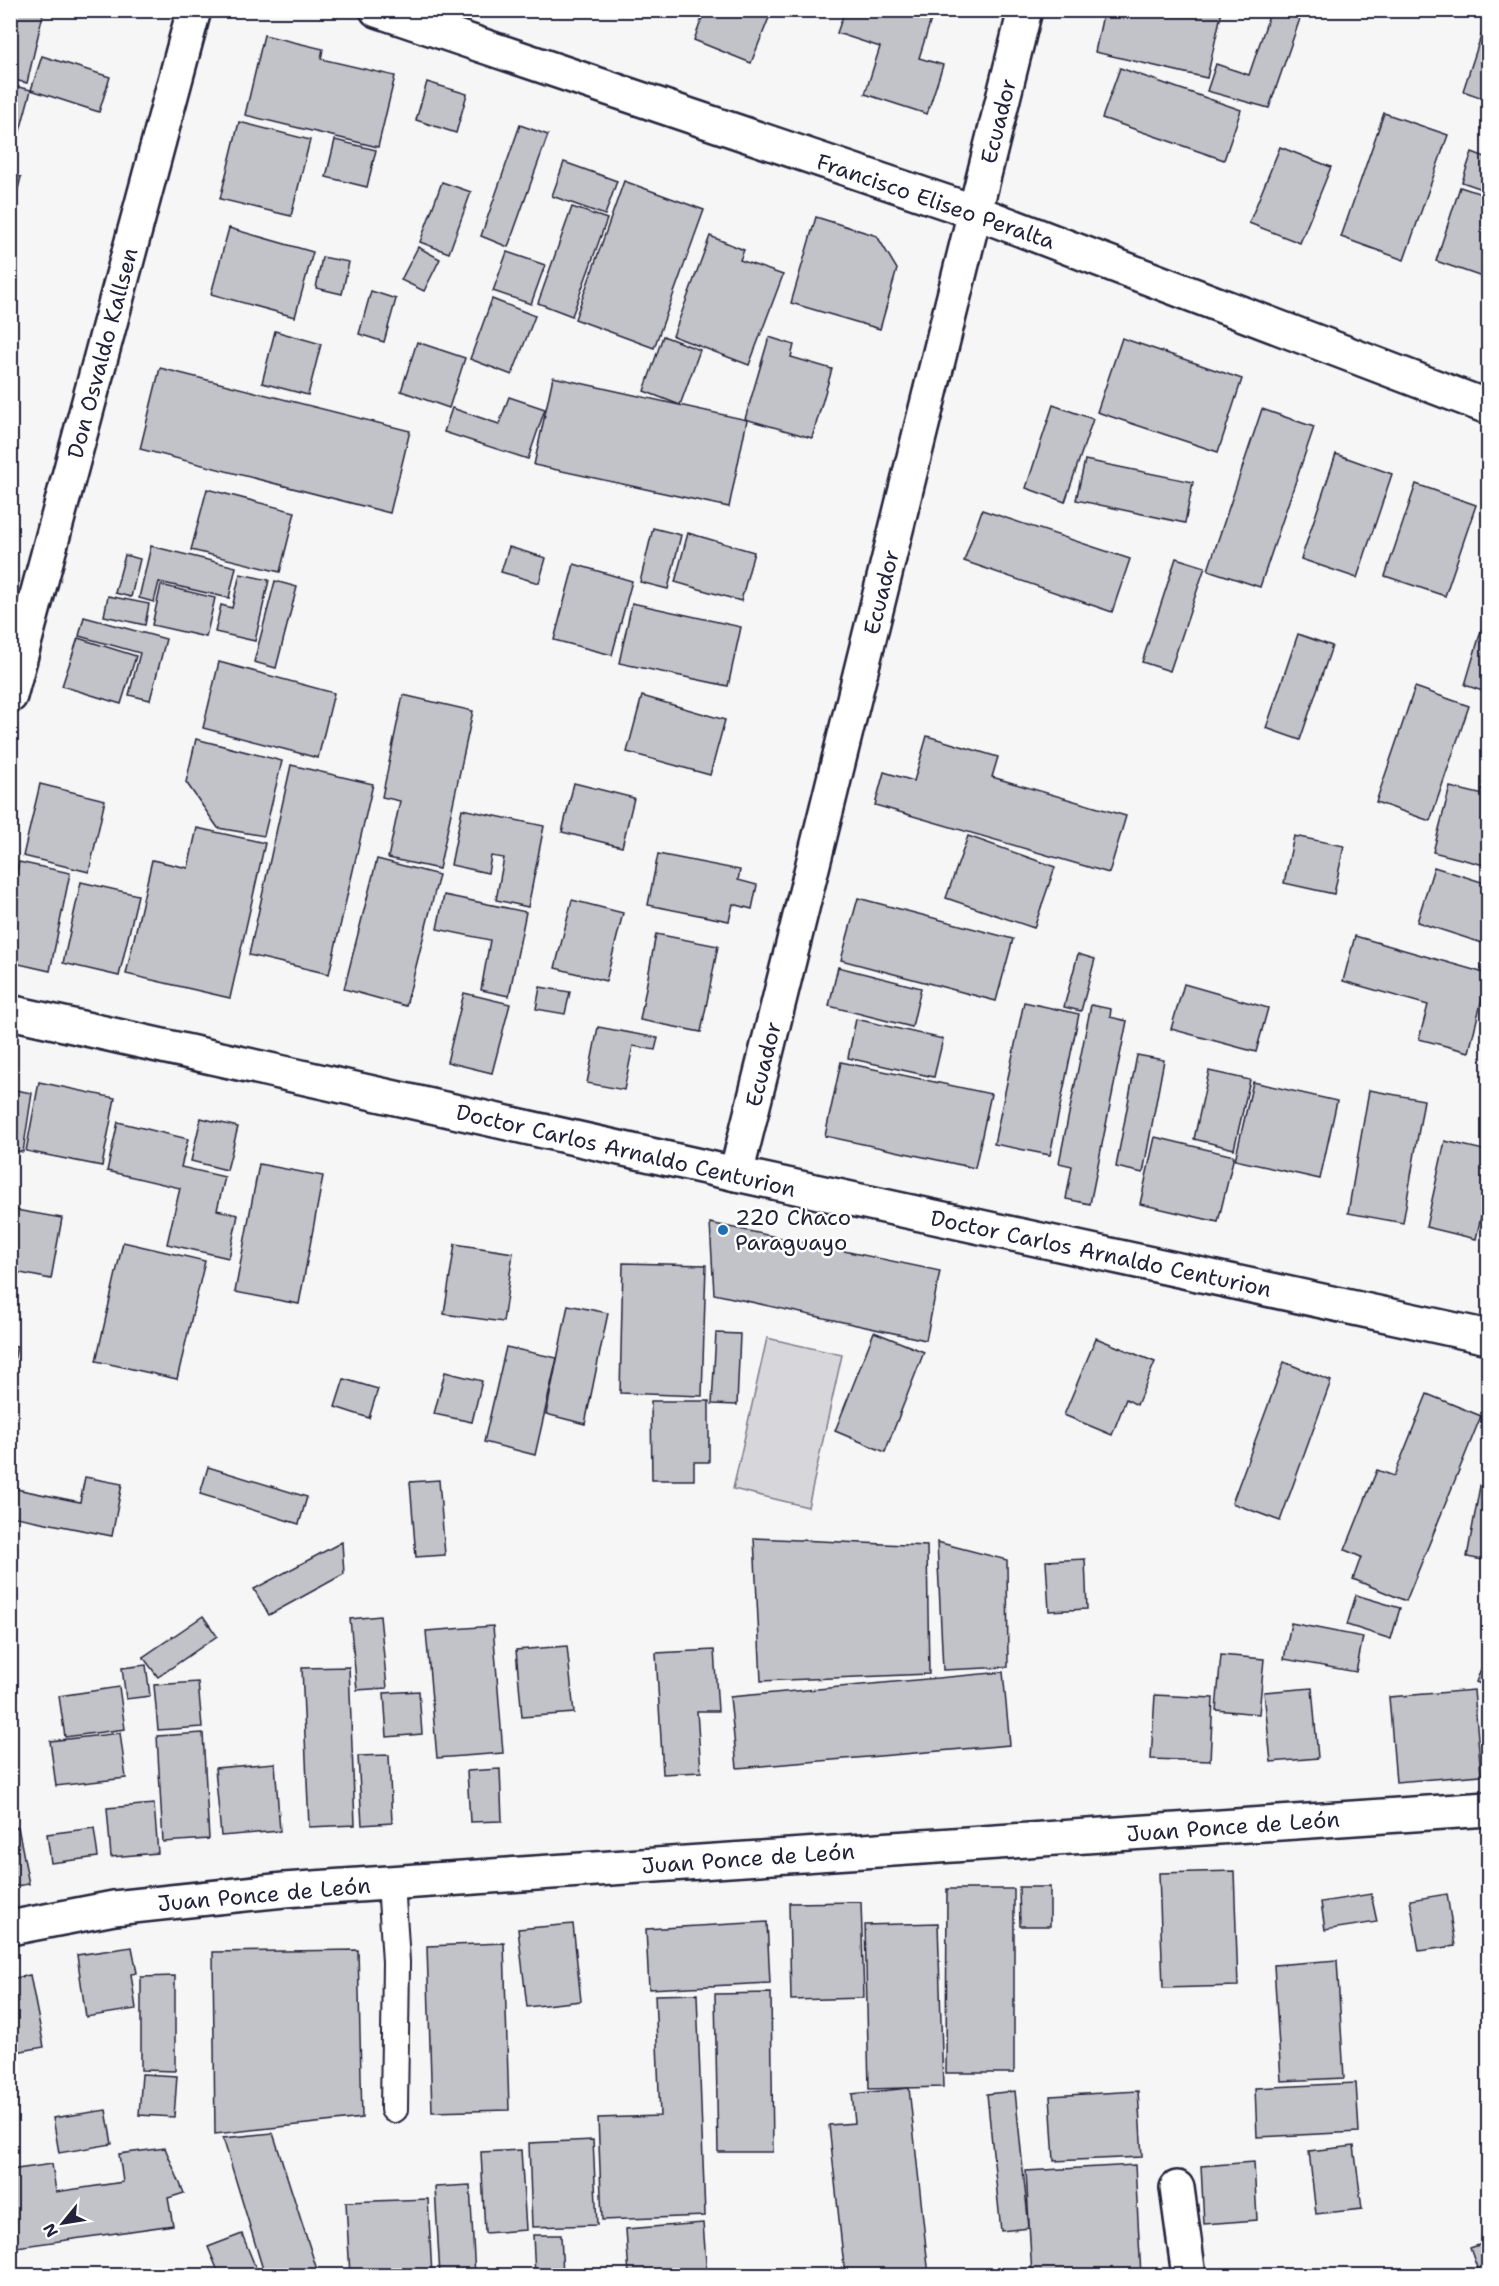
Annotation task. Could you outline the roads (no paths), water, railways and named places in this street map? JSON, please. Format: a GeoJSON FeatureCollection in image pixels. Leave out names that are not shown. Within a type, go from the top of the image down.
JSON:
{"type":"FeatureCollection","features":[{"type":"Feature","properties":{"kind":"street","name":"Don Osvaldo Kallsen"},"geometry":{"type":"LineString","coordinates":[[10,696],[194,10]]}},
{"type":"Feature","properties":{"kind":"street","name":"Francisco Eliseo Peralta"},"geometry":{"type":"LineString","coordinates":[[377,10],[975,212],[1488,407]]}},
{"type":"Feature","properties":{"kind":"street","name":"Ecuador"},"geometry":{"type":"LineString","coordinates":[[736,1174],[1025,10]]}},
{"type":"Feature","properties":{"kind":"street","name":"Doctor Carlos Arnaldo Centurion"},"geometry":{"type":"LineString","coordinates":[[10,1012],[736,1174],[1488,1337]]}},
{"type":"Feature","properties":{"kind":"street","name":"Juan Ponce de León"},"geometry":{"type":"LineString","coordinates":[[10,1928],[114,1908],[284,1890],[1488,1809]]}},
{"type":"Feature","properties":{"kind":"street"},"geometry":{"type":"LineString","coordinates":[[1177,2188],[1189,2276]]}},
{"type":"Feature","properties":{"kind":"lane"},"geometry":{"type":"LineString","coordinates":[[391,1882],[396,1962],[394,2109]]}},
{"type":"Feature","properties":{"kind":"place","name":"220 Chaco Paraguayo"},"geometry":{"type":"Point","coordinates":[723,1230]}}]}
